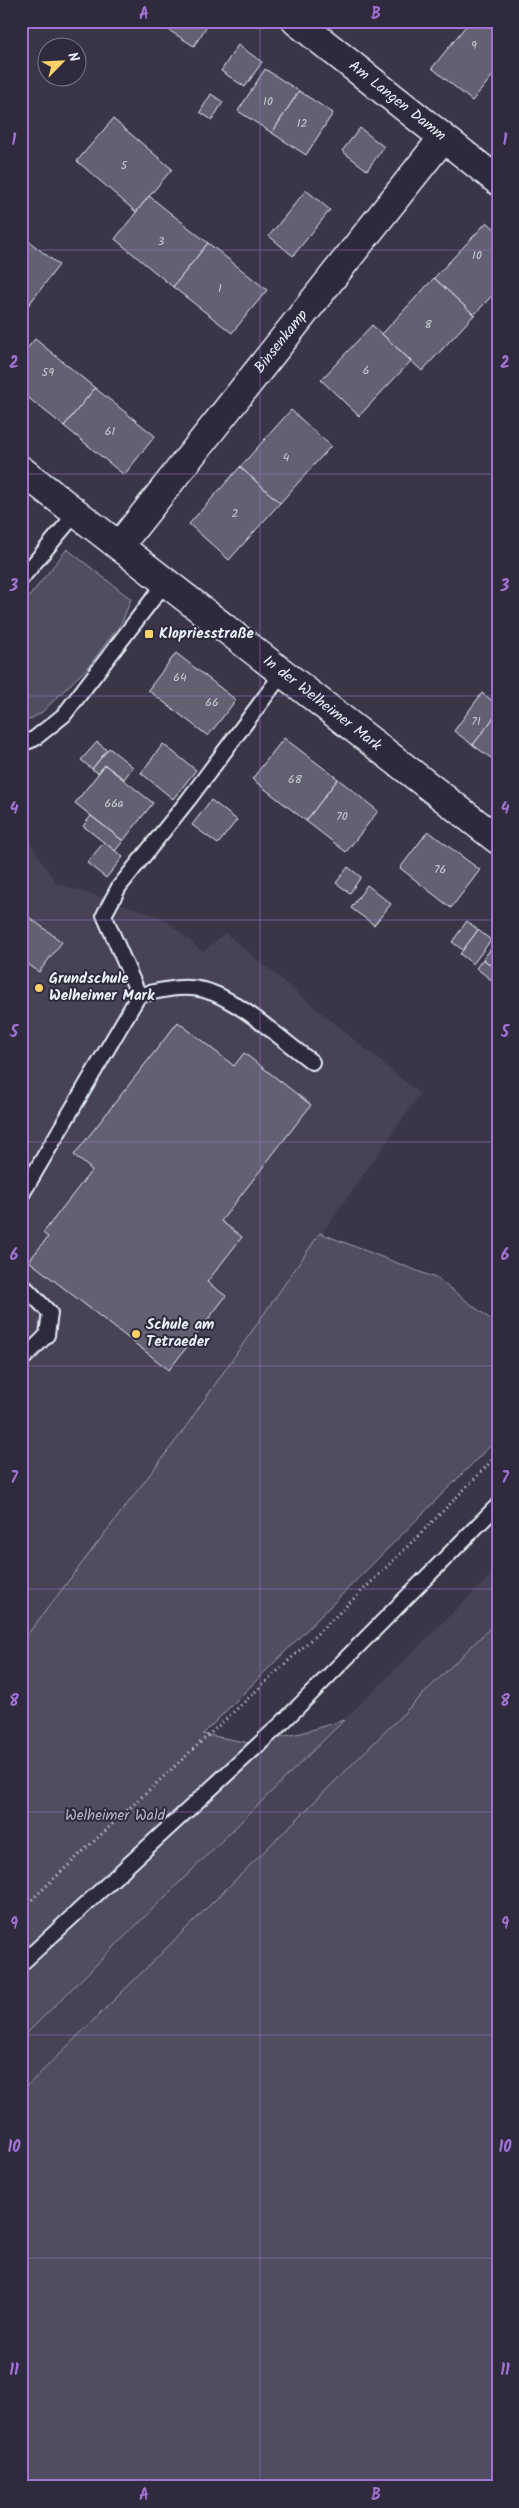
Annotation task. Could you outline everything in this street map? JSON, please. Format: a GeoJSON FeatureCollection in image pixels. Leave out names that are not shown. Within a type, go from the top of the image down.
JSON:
{"type":"FeatureCollection","features":[{"type":"Feature","properties":{"kind":"street","name":"Am Langen Damm"},"geometry":{"type":"LineString","coordinates":[[296,21],[498,181]]}},
{"type":"Feature","properties":{"kind":"street","name":"Binsenkamp"},"geometry":{"type":"LineString","coordinates":[[119,546],[443,138]]}},
{"type":"Feature","properties":{"kind":"street","name":"In der Welheimer Mark"},"geometry":{"type":"LineString","coordinates":[[21,470],[498,840]]}},
{"type":"Feature","properties":{"kind":"lane"},"geometry":{"type":"LineString","coordinates":[[21,579],[76,513]]}},
{"type":"Feature","properties":{"kind":"lane"},"geometry":{"type":"LineString","coordinates":[[21,744],[34,739],[64,715],[165,583]]}},
{"type":"Feature","properties":{"kind":"lane"},"geometry":{"type":"LineString","coordinates":[[139,995],[104,915],[118,887],[189,799],[282,674]]}},
{"type":"Feature","properties":{"kind":"lane"},"geometry":{"type":"LineString","coordinates":[[21,1196],[139,995],[174,988],[203,989],[228,1000],[312,1062]]}},
{"type":"Feature","properties":{"kind":"lane"},"geometry":{"type":"LineString","coordinates":[[21,1283],[50,1313],[47,1336],[21,1361]]}},
{"type":"Feature","properties":{"kind":"lane"},"geometry":{"type":"LineString","coordinates":[[21,1964],[282,1723],[498,1505]]}},
{"type":"Feature","properties":{"kind":"path"},"geometry":{"type":"LineString","coordinates":[[21,1910],[253,1695],[458,1496],[498,1454]]}},
{"type":"Feature","properties":{"kind":"shaded area","name":"Schule am Tetraeder"},"geometry":{"type":"Polygon","coordinates":[[[21,829],[56,883],[162,917],[203,952],[225,933],[420,1094],[180,1435],[21,1643],[21,829]]]}},
{"type":"Feature","properties":{"kind":"shaded area"},"geometry":{"type":"Polygon","coordinates":[[[498,1568],[498,1620],[21,2092],[21,2039],[498,1568]]]}},
{"type":"Feature","properties":{"kind":"green space"},"geometry":{"type":"Polygon","coordinates":[[[67,549],[131,599],[122,622],[89,666],[41,713],[21,724],[21,607],[67,549]]]}},
{"type":"Feature","properties":{"kind":"green space","name":"Welheimer Wald"},"geometry":{"type":"Polygon","coordinates":[[[320,1233],[438,1279],[498,1325],[498,1438],[203,1734],[249,1743],[301,1733],[344,1720],[21,2039],[21,1643],[180,1435],[320,1233]]]}},
{"type":"Feature","properties":{"kind":"green space"},"geometry":{"type":"Polygon","coordinates":[[[498,1620],[498,2487],[21,2487],[21,2092],[498,1620]]]}},
{"type":"Feature","properties":{"kind":"building"},"geometry":{"type":"Polygon","coordinates":[[[161,21],[210,21],[194,46],[159,24],[161,21]]]}},
{"type":"Feature","properties":{"kind":"building"},"geometry":{"type":"Polygon","coordinates":[[[470,21],[498,21],[498,69],[472,101],[432,68],[470,21]]]}},
{"type":"Feature","properties":{"kind":"building"},"geometry":{"type":"Polygon","coordinates":[[[238,45],[262,62],[245,87],[221,71],[238,45]]]}},
{"type":"Feature","properties":{"kind":"building"},"geometry":{"type":"Polygon","coordinates":[[[265,69],[299,91],[272,133],[238,111],[265,69]]]}},
{"type":"Feature","properties":{"kind":"building"},"geometry":{"type":"Polygon","coordinates":[[[299,91],[333,113],[306,155],[272,133],[299,91]]]}},
{"type":"Feature","properties":{"kind":"building"},"geometry":{"type":"Polygon","coordinates":[[[211,94],[223,102],[212,120],[200,112],[211,94]]]}},
{"type":"Feature","properties":{"kind":"building"},"geometry":{"type":"Polygon","coordinates":[[[113,119],[172,169],[136,212],[77,161],[113,119]]]}},
{"type":"Feature","properties":{"kind":"building"},"geometry":{"type":"Polygon","coordinates":[[[360,128],[384,147],[367,170],[342,151],[360,128]]]}},
{"type":"Feature","properties":{"kind":"building"},"geometry":{"type":"Polygon","coordinates":[[[306,190],[330,210],[293,256],[269,236],[306,190]]]}},
{"type":"Feature","properties":{"kind":"building"},"geometry":{"type":"Polygon","coordinates":[[[149,196],[208,243],[173,287],[115,239],[149,196]]]}},
{"type":"Feature","properties":{"kind":"building"},"geometry":{"type":"Polygon","coordinates":[[[487,222],[498,232],[498,289],[474,315],[434,278],[487,222]]]}},
{"type":"Feature","properties":{"kind":"building"},"geometry":{"type":"Polygon","coordinates":[[[26,239],[59,265],[21,315],[21,246],[26,239]]]}},
{"type":"Feature","properties":{"kind":"building"},"geometry":{"type":"Polygon","coordinates":[[[208,243],[267,290],[232,333],[173,287],[208,243]]]}},
{"type":"Feature","properties":{"kind":"building"},"geometry":{"type":"Polygon","coordinates":[[[434,278],[474,315],[422,371],[382,334],[434,278]]]}},
{"type":"Feature","properties":{"kind":"building"},"geometry":{"type":"Polygon","coordinates":[[[372,325],[411,361],[359,416],[321,380],[372,325]]]}},
{"type":"Feature","properties":{"kind":"building"},"geometry":{"type":"Polygon","coordinates":[[[35,339],[95,388],[64,426],[21,392],[21,356],[35,339]]]}},
{"type":"Feature","properties":{"kind":"building"},"geometry":{"type":"Polygon","coordinates":[[[95,388],[155,436],[124,475],[64,426],[95,388]]]}},
{"type":"Feature","properties":{"kind":"building"},"geometry":{"type":"Polygon","coordinates":[[[291,410],[331,446],[280,503],[240,467],[291,410]]]}},
{"type":"Feature","properties":{"kind":"building"},"geometry":{"type":"Polygon","coordinates":[[[240,467],[280,503],[229,560],[189,524],[240,467]]]}},
{"type":"Feature","properties":{"kind":"building"},"geometry":{"type":"Polygon","coordinates":[[[176,653],[236,700],[208,736],[148,690],[176,653]]]}},
{"type":"Feature","properties":{"kind":"building"},"geometry":{"type":"Polygon","coordinates":[[[482,693],[498,705],[498,712],[473,745],[454,731],[482,693]]]}},
{"type":"Feature","properties":{"kind":"building"},"geometry":{"type":"Polygon","coordinates":[[[498,712],[498,763],[473,745],[498,712]]]}},
{"type":"Feature","properties":{"kind":"building"},"geometry":{"type":"Polygon","coordinates":[[[284,738],[338,779],[306,821],[252,779],[284,738]]]}},
{"type":"Feature","properties":{"kind":"building"},"geometry":{"type":"Polygon","coordinates":[[[97,742],[107,750],[92,769],[81,760],[97,742]]]}},
{"type":"Feature","properties":{"kind":"building"},"geometry":{"type":"Polygon","coordinates":[[[163,744],[196,770],[173,799],[141,773],[163,744]]]}},
{"type":"Feature","properties":{"kind":"building"},"geometry":{"type":"Polygon","coordinates":[[[109,748],[133,767],[124,779],[105,765],[98,773],[92,769],[109,748]]]}},
{"type":"Feature","properties":{"kind":"building"},"geometry":{"type":"Polygon","coordinates":[[[105,765],[153,803],[123,841],[75,803],[105,765]]]}},
{"type":"Feature","properties":{"kind":"building"},"geometry":{"type":"Polygon","coordinates":[[[338,779],[378,811],[346,852],[306,821],[338,779]]]}},
{"type":"Feature","properties":{"kind":"building"},"geometry":{"type":"Polygon","coordinates":[[[211,800],[237,820],[218,844],[192,825],[211,800]]]}},
{"type":"Feature","properties":{"kind":"building"},"geometry":{"type":"Polygon","coordinates":[[[91,816],[123,841],[115,851],[83,826],[91,816]]]}},
{"type":"Feature","properties":{"kind":"building"},"geometry":{"type":"Polygon","coordinates":[[[428,831],[480,870],[451,908],[400,868],[428,831]]]}},
{"type":"Feature","properties":{"kind":"building"},"geometry":{"type":"Polygon","coordinates":[[[104,842],[123,857],[106,878],[87,863],[104,842]]]}},
{"type":"Feature","properties":{"kind":"building"},"geometry":{"type":"Polygon","coordinates":[[[348,867],[361,877],[350,893],[336,883],[348,867]]]}},
{"type":"Feature","properties":{"kind":"building"},"geometry":{"type":"Polygon","coordinates":[[[367,885],[391,904],[374,925],[351,908],[367,885]]]}},
{"type":"Feature","properties":{"kind":"building"},"geometry":{"type":"Polygon","coordinates":[[[21,911],[62,942],[39,972],[21,959],[21,911]]]}},
{"type":"Feature","properties":{"kind":"building"},"geometry":{"type":"Polygon","coordinates":[[[467,921],[478,930],[463,950],[452,942],[467,921]]]}},
{"type":"Feature","properties":{"kind":"building"},"geometry":{"type":"Polygon","coordinates":[[[478,930],[491,940],[473,964],[460,954],[478,930]]]}},
{"type":"Feature","properties":{"kind":"building"},"geometry":{"type":"Polygon","coordinates":[[[498,940],[498,971],[483,959],[498,940]]]}},
{"type":"Feature","properties":{"kind":"building"},"geometry":{"type":"Polygon","coordinates":[[[483,959],[498,971],[498,985],[476,968],[483,959]]]}},
{"type":"Feature","properties":{"kind":"building"},"geometry":{"type":"Polygon","coordinates":[[[178,1022],[234,1066],[244,1053],[311,1105],[221,1221],[242,1237],[207,1282],[226,1296],[169,1370],[29,1261],[48,1237],[43,1233],[92,1170],[74,1155],[178,1022]]]}},
{"type":"Feature","properties":{"kind":"place","name":"Klopriesstraße"},"geometry":{"type":"Point","coordinates":[149,634]}},
{"type":"Feature","properties":{"kind":"place","name":"Grundschule Welheimer Mark"},"geometry":{"type":"Point","coordinates":[39,988]}},
{"type":"Feature","properties":{"kind":"place","name":"Schule am Tetraeder"},"geometry":{"type":"Point","coordinates":[136,1334]}}]}
